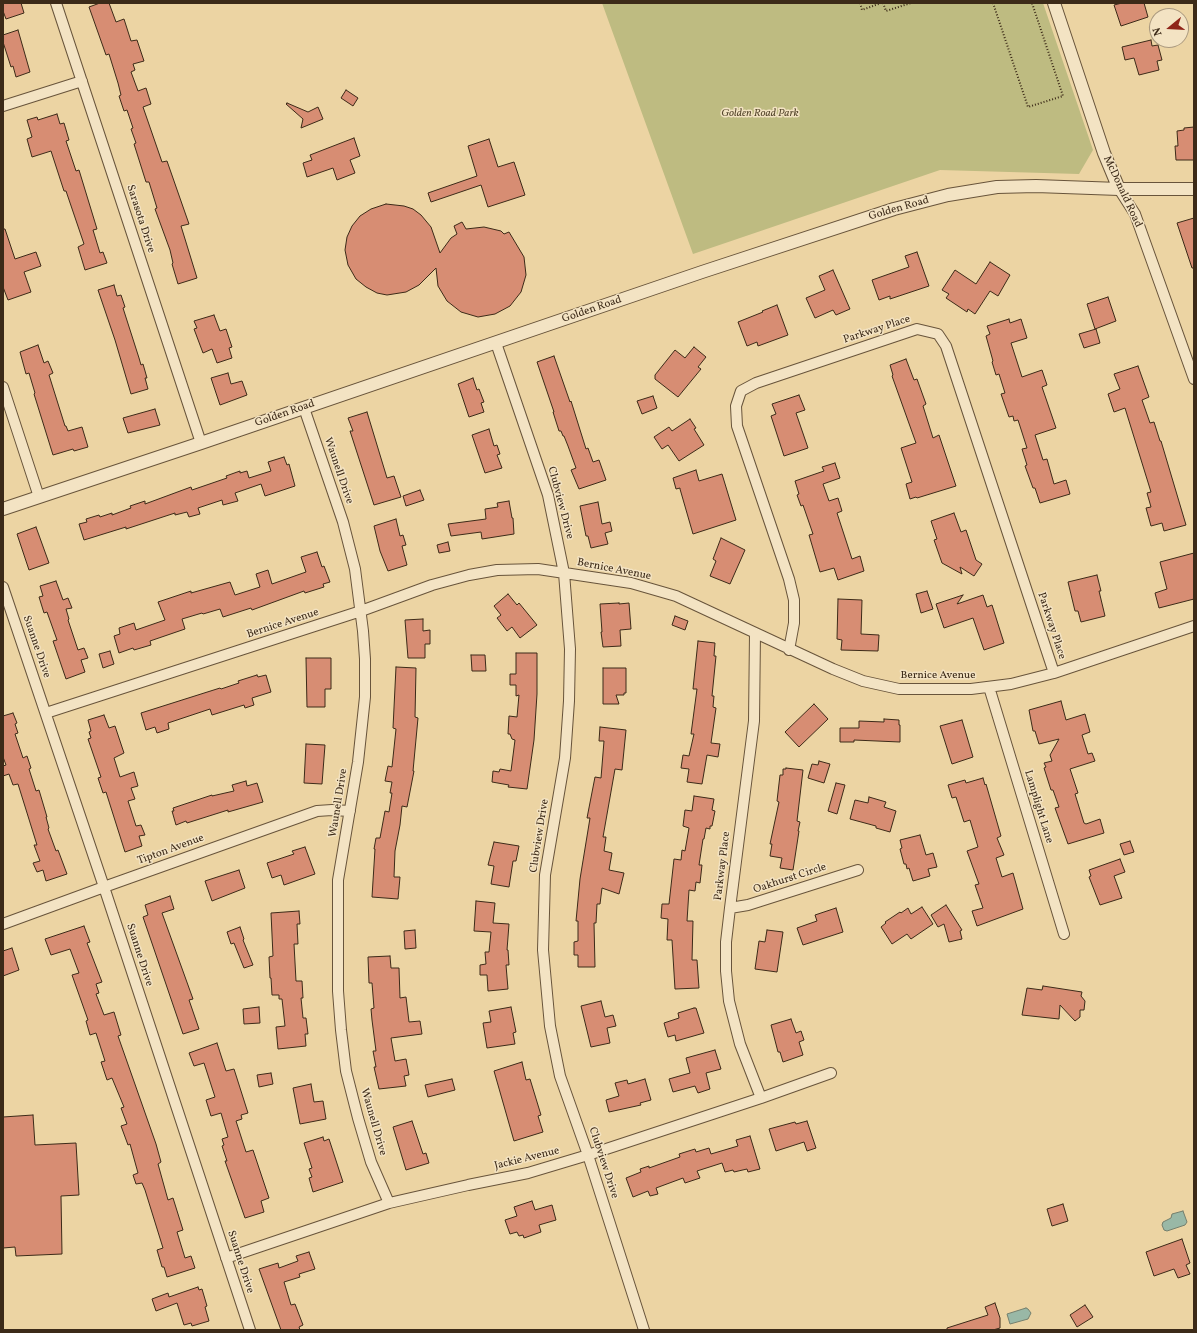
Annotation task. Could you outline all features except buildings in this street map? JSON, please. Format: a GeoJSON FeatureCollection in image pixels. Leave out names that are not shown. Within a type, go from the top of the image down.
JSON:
{"type":"FeatureCollection","features":[{"type":"Feature","properties":{"kind":"street","name":"Sarasota Drive"},"geometry":{"type":"LineString","coordinates":[[56,3],[201,443]]}},
{"type":"Feature","properties":{"kind":"street","name":"McDonald Road"},"geometry":{"type":"LineString","coordinates":[[1054,3],[1104,154],[1119,189],[1135,214],[1194,379]]}},
{"type":"Feature","properties":{"kind":"street"},"geometry":{"type":"LineString","coordinates":[[3,106],[82,81]]}},
{"type":"Feature","properties":{"kind":"street","name":"Golden Road"},"geometry":{"type":"LineString","coordinates":[[3,509],[702,272],[894,209],[948,195],[997,187],[1036,186],[1119,189],[1194,189]]}},
{"type":"Feature","properties":{"kind":"street","name":"Parkway Place"},"geometry":{"type":"LineString","coordinates":[[789,650],[794,623],[794,600],[789,579],[737,426],[736,406],[740,391],[756,383],[917,329],[938,334],[946,346],[1054,673]]}},
{"type":"Feature","properties":{"kind":"street","name":"Clubview Drive"},"geometry":{"type":"LineString","coordinates":[[496,342],[548,495],[564,573],[570,649],[569,701],[565,758],[545,875],[543,950],[550,1026],[560,1076],[588,1155],[644,1330]]}},
{"type":"Feature","properties":{"kind":"street"},"geometry":{"type":"LineString","coordinates":[[3,387],[39,497]]}},
{"type":"Feature","properties":{"kind":"street","name":"Waunell Drive"},"geometry":{"type":"LineString","coordinates":[[304,408],[343,522],[355,569],[361,611],[365,659],[365,697],[358,762],[338,880],[338,991],[346,1071],[371,1162],[389,1203]]}},
{"type":"Feature","properties":{"kind":"street","name":"Bernice Avenue"},"geometry":{"type":"LineString","coordinates":[[46,713],[361,611],[432,585],[469,575],[497,570],[538,569],[631,583],[676,596],[789,650],[833,669],[864,681],[899,689],[971,689],[1011,684],[1054,673],[1194,626]]}},
{"type":"Feature","properties":{"kind":"street","name":"Suanne Drive"},"geometry":{"type":"LineString","coordinates":[[3,587],[104,887],[250,1330]]}},
{"type":"Feature","properties":{"kind":"street","name":"Parkway Place"},"geometry":{"type":"LineString","coordinates":[[755,633],[754,722],[726,942],[726,971],[729,1001],[740,1044],[761,1098]]}},
{"type":"Feature","properties":{"kind":"street","name":"Lamplight Lane"},"geometry":{"type":"LineString","coordinates":[[989,687],[1064,934]]}},
{"type":"Feature","properties":{"kind":"street","name":"Tipton Avenue"},"geometry":{"type":"LineString","coordinates":[[3,924],[317,811],[350,811]]}},
{"type":"Feature","properties":{"kind":"street","name":"Oakhurst Circle"},"geometry":{"type":"LineString","coordinates":[[730,908],[748,906],[858,870]]}},
{"type":"Feature","properties":{"kind":"street","name":"Jackie Avenue"},"geometry":{"type":"LineString","coordinates":[[226,1258],[389,1203],[528,1173],[588,1155],[761,1098],[831,1073]]}},
{"type":"Feature","properties":{"kind":"path"},"geometry":{"type":"LineString","coordinates":[[860,3],[862,10],[882,3],[886,11],[911,3]]}},
{"type":"Feature","properties":{"kind":"path"},"geometry":{"type":"LineString","coordinates":[[993,3],[1028,107],[1063,96],[1032,3]]}},
{"type":"Feature","properties":{"kind":"green space","name":"Golden Road Park"},"geometry":{"type":"Polygon","coordinates":[[[602,3],[1043,3],[1093,150],[1079,174],[940,170],[693,254],[602,3]]]}},
{"type":"Feature","properties":{"kind":"shaded area"},"geometry":{"type":"Polygon","coordinates":[[[1183,1211],[1187,1222],[1185,1225],[1167,1231],[1164,1230],[1162,1225],[1163,1222],[1171,1218],[1172,1214],[1183,1211]]]}},
{"type":"Feature","properties":{"kind":"shaded area"},"geometry":{"type":"Polygon","coordinates":[[[1026,1308],[1031,1313],[1028,1319],[1010,1324],[1007,1314],[1026,1308]]]}}]}
